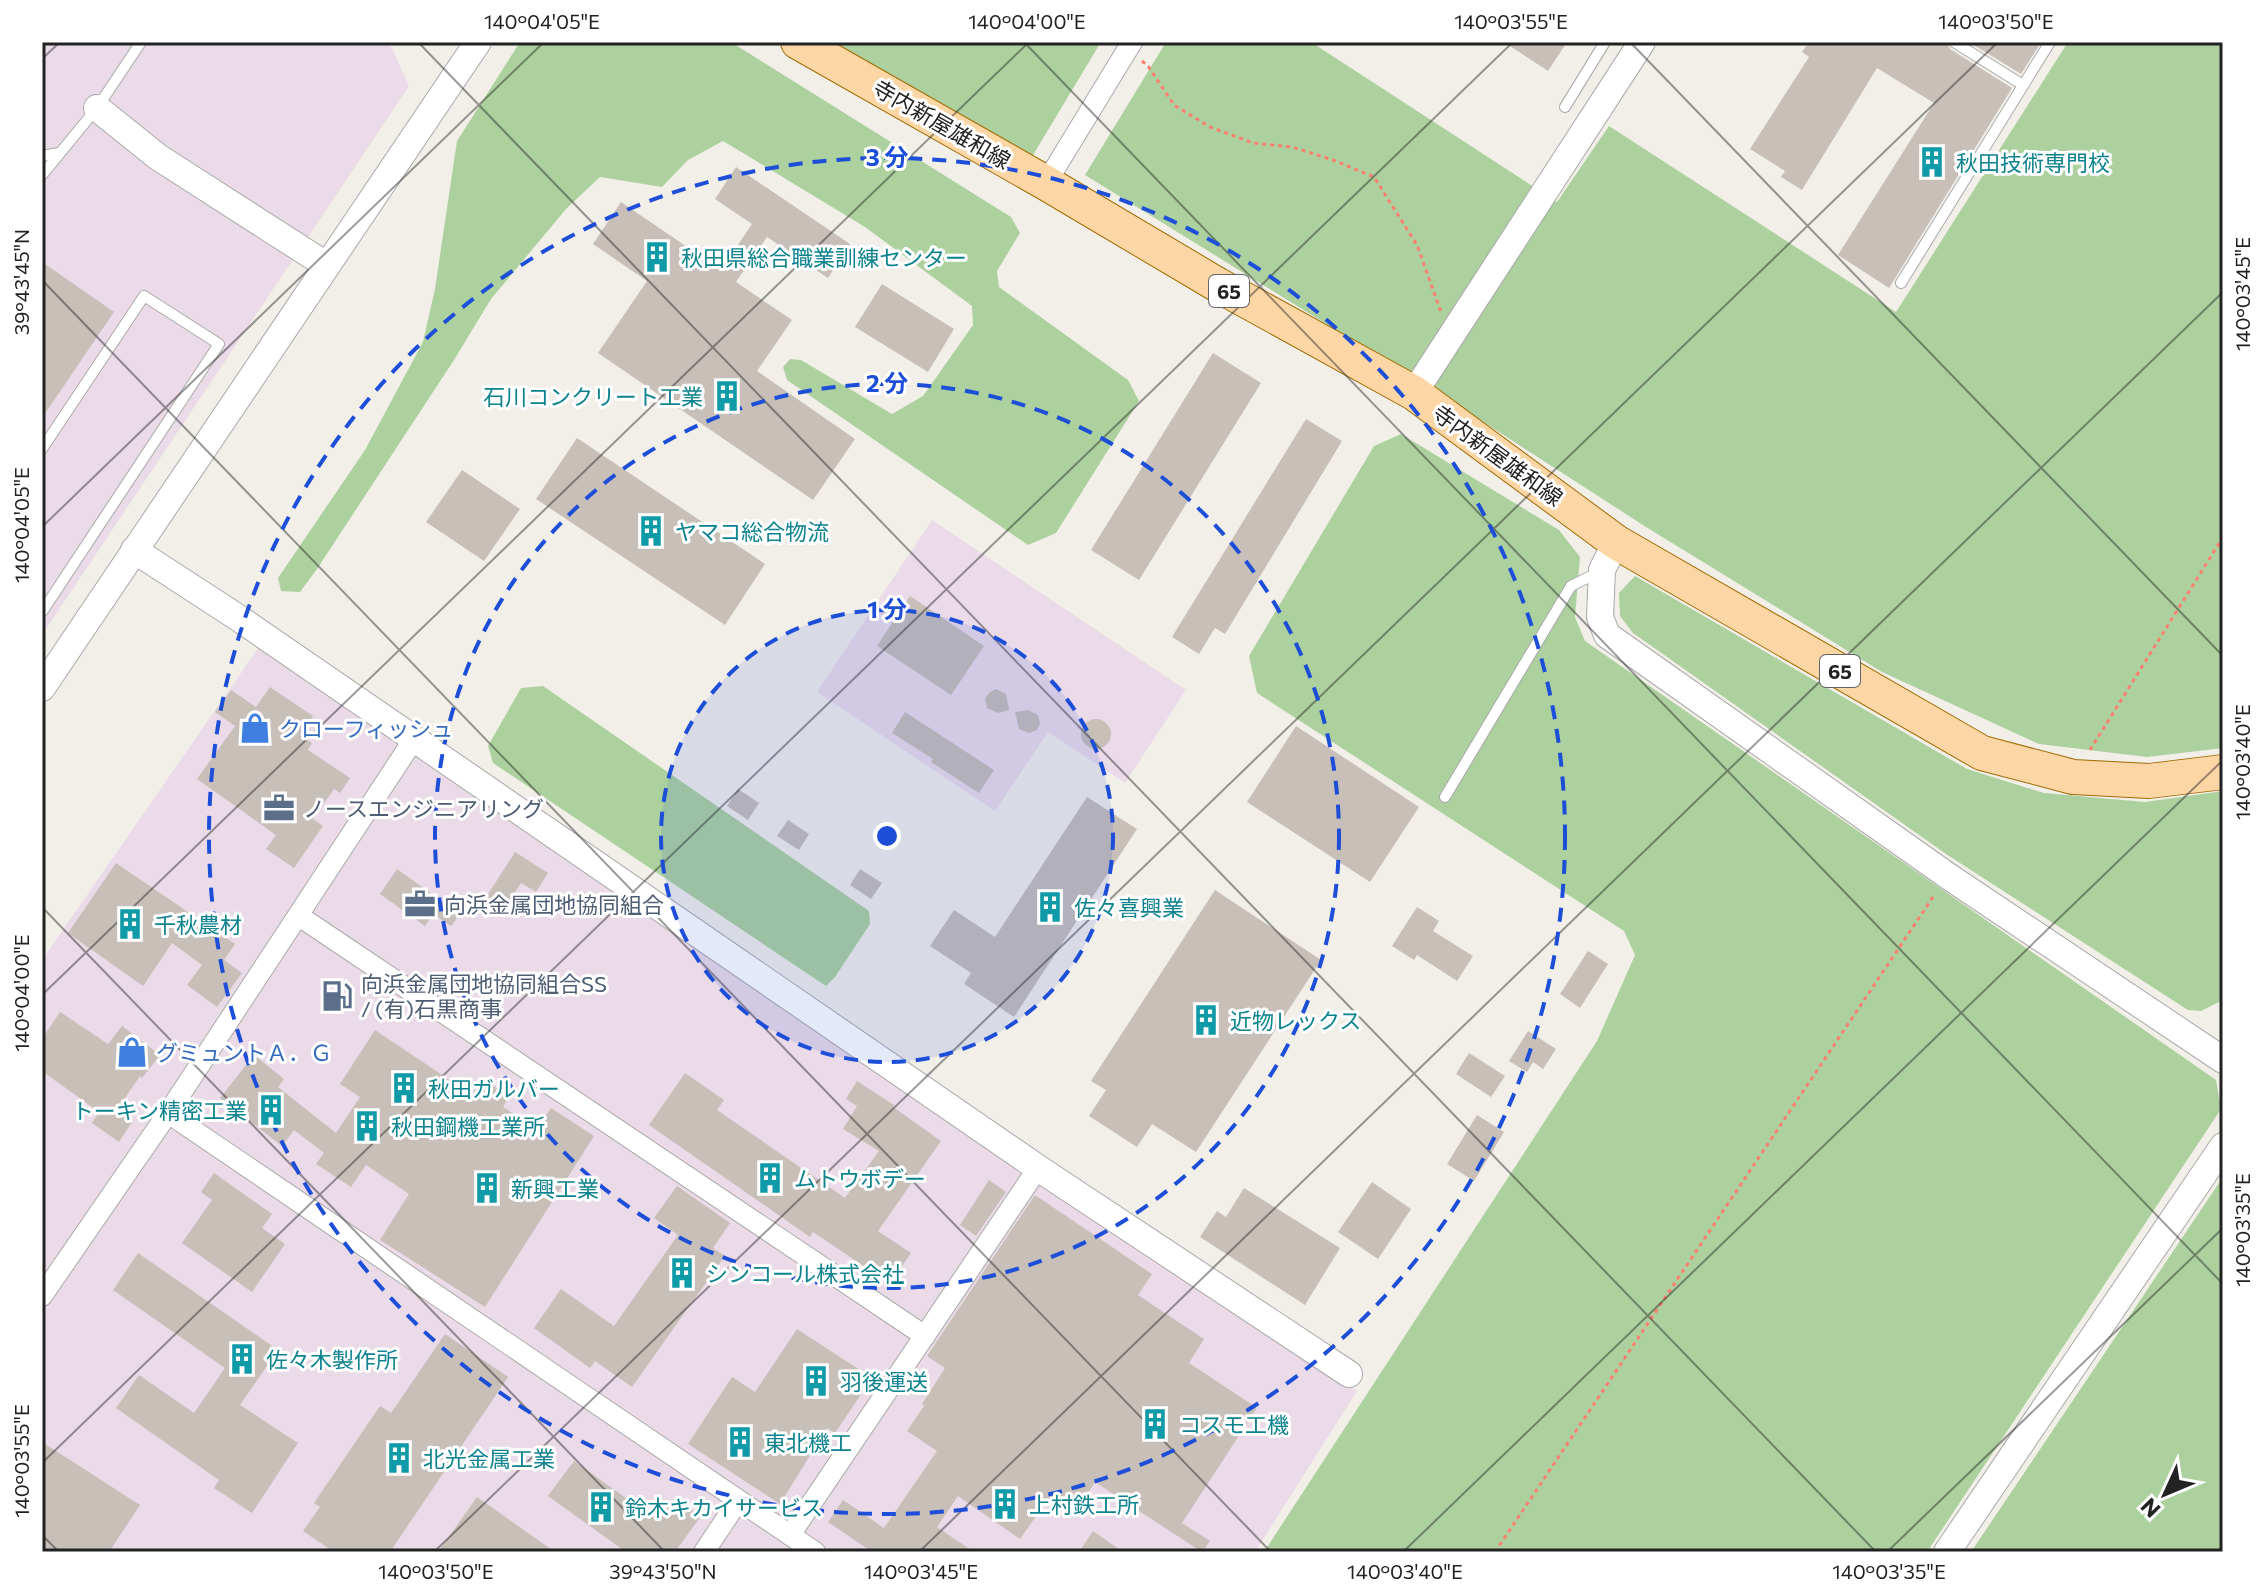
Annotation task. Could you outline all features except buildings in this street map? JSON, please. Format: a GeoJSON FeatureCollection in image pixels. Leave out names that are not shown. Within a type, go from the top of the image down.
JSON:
{"type":"FeatureCollection","features":[{"type":"Feature","properties":{"kind":"main road","name":"寺内新屋雄和線"},"geometry":{"type":"LineString","coordinates":[[798,42],[1218,285],[1414,393],[1609,556],[1982,753],[2073,777],[2149,781],[2223,772]]}},
{"type":"Feature","properties":{"kind":"street"},"geometry":{"type":"LineString","coordinates":[[42,688],[478,42]]}},
{"type":"Feature","properties":{"kind":"street"},"geometry":{"type":"LineString","coordinates":[[1414,393],[1642,42]]}},
{"type":"Feature","properties":{"kind":"street"},"geometry":{"type":"LineString","coordinates":[[1046,183],[1130,46]]}},
{"type":"Feature","properties":{"kind":"street"},"geometry":{"type":"LineString","coordinates":[[97,108],[158,157],[326,265]]}},
{"type":"Feature","properties":{"kind":"street"},"geometry":{"type":"LineString","coordinates":[[134,550],[237,617],[1038,1168],[1349,1374]]}},
{"type":"Feature","properties":{"kind":"street"},"geometry":{"type":"LineString","coordinates":[[1609,556],[1600,617],[1607,635],[1948,876],[2223,1060]]}},
{"type":"Feature","properties":{"kind":"street"},"geometry":{"type":"LineString","coordinates":[[42,1296],[168,1113],[414,739]]}},
{"type":"Feature","properties":{"kind":"street"},"geometry":{"type":"LineString","coordinates":[[299,916],[925,1336]]}},
{"type":"Feature","properties":{"kind":"street"},"geometry":{"type":"LineString","coordinates":[[168,1113],[815,1552]]}},
{"type":"Feature","properties":{"kind":"street"},"geometry":{"type":"LineString","coordinates":[[1947,1552],[2223,1146]]}},
{"type":"Feature","properties":{"kind":"street"},"geometry":{"type":"LineString","coordinates":[[790,1535],[1038,1168]]}},
{"type":"Feature","properties":{"kind":"street"},"geometry":{"type":"LineString","coordinates":[[704,1552],[738,1501]]}},
{"type":"Feature","properties":{"kind":"lane"},"geometry":{"type":"LineString","coordinates":[[42,175],[97,108],[141,42]]}},
{"type":"Feature","properties":{"kind":"lane"},"geometry":{"type":"LineString","coordinates":[[1565,107],[1605,42]]}},
{"type":"Feature","properties":{"kind":"lane"},"geometry":{"type":"LineString","coordinates":[[1954,42],[2023,85]]}},
{"type":"Feature","properties":{"kind":"lane"},"geometry":{"type":"LineString","coordinates":[[1901,283],[2050,42]]}},
{"type":"Feature","properties":{"kind":"lane"},"geometry":{"type":"LineString","coordinates":[[42,156],[59,153]]}},
{"type":"Feature","properties":{"kind":"lane"},"geometry":{"type":"LineString","coordinates":[[42,449],[144,296],[219,344],[42,612]]}},
{"type":"Feature","properties":{"kind":"lane"},"geometry":{"type":"LineString","coordinates":[[1445,797],[1571,586],[1609,556]]}},
{"type":"Feature","properties":{"kind":"path"},"geometry":{"type":"LineString","coordinates":[[1130,46],[1148,66],[1174,105],[1210,127],[1253,143],[1292,147],[1374,177],[1417,245],[1443,317],[1445,348]]}},
{"type":"Feature","properties":{"kind":"path"},"geometry":{"type":"LineString","coordinates":[[2073,777],[2223,537]]}},
{"type":"Feature","properties":{"kind":"path"},"geometry":{"type":"LineString","coordinates":[[1495,1552],[1948,876]]}},
{"type":"Feature","properties":{"kind":"shaded area"},"geometry":{"type":"Polygon","coordinates":[[[42,42],[389,42],[409,86],[42,635],[42,42]]]}},
{"type":"Feature","properties":{"kind":"shaded area"},"geometry":{"type":"Polygon","coordinates":[[[932,520],[1186,690],[1125,783],[1048,732],[995,811],[817,692],[932,520]]]}},
{"type":"Feature","properties":{"kind":"shaded area"},"geometry":{"type":"Polygon","coordinates":[[[261,644],[1357,1391],[1255,1552],[42,1552],[42,960],[261,644]]]}},
{"type":"Feature","properties":{"kind":"green space"},"geometry":{"type":"Polygon","coordinates":[[[520,42],[731,42],[1011,217],[1020,233],[997,271],[999,287],[1128,380],[1139,401],[1056,533],[1028,545],[787,380],[783,367],[790,359],[801,360],[892,414],[923,396],[973,325],[972,306],[865,227],[723,141],[688,160],[662,187],[600,177],[566,209],[491,299],[300,592],[281,591],[278,578],[365,450],[423,342],[435,289],[457,141],[520,42]]]}},
{"type":"Feature","properties":{"kind":"green space"},"geometry":{"type":"Polygon","coordinates":[[[835,42],[1101,42],[1027,165],[835,42]]]}},
{"type":"Feature","properties":{"kind":"green space"},"geometry":{"type":"Polygon","coordinates":[[[1166,42],[1311,42],[1557,202],[1609,126],[1896,312],[2068,42],[2223,42],[2223,748],[2147,757],[2039,744],[1882,672],[1085,175],[1166,42]]]}},
{"type":"Feature","properties":{"kind":"green space"},"geometry":{"type":"Polygon","coordinates":[[[1401,434],[1559,530],[1580,557],[1575,617],[1585,641],[2216,1080],[2221,1109],[1927,1552],[1264,1552],[1597,1041],[1635,955],[1624,931],[1257,693],[1249,656],[1374,446],[1401,434]]]}},
{"type":"Feature","properties":{"kind":"green space"},"geometry":{"type":"Polygon","coordinates":[[[1635,576],[1967,769],[2044,793],[2145,802],[2223,791],[2223,1000],[2201,1011],[2188,1010],[1946,854],[1633,633],[1620,616],[1619,593],[1635,576]]]}},
{"type":"Feature","properties":{"kind":"green space"},"geometry":{"type":"Polygon","coordinates":[[[543,686],[869,911],[870,924],[826,986],[493,763],[488,746],[521,688],[543,686]]]}},
{"type":"Feature","properties":{"kind":"green space"},"geometry":{"type":"Polygon","coordinates":[[[2223,1177],[2223,1552],[1971,1552],[2223,1177]]]}},
{"type":"Feature","properties":{"kind":"place","name":"秋田技術専門校"},"geometry":{"type":"Point","coordinates":[1932,162]}},
{"type":"Feature","properties":{"kind":"place","name":"秋田県総合職業訓練センター"},"geometry":{"type":"Point","coordinates":[657,257]}},
{"type":"Feature","properties":{"kind":"place","name":"石川コンクリート工業"},"geometry":{"type":"Point","coordinates":[727,396]}},
{"type":"Feature","properties":{"kind":"place","name":"ヤマコ総合物流"},"geometry":{"type":"Point","coordinates":[651,531]}},
{"type":"Feature","properties":{"kind":"place","name":"クローフィッシュ"},"geometry":{"type":"Point","coordinates":[255,728]}},
{"type":"Feature","properties":{"kind":"place","name":"ノースエンジニアリング"},"geometry":{"type":"Point","coordinates":[279,808]}},
{"type":"Feature","properties":{"kind":"place","name":"向浜金属団地協同組合"},"geometry":{"type":"Point","coordinates":[420,904]}},
{"type":"Feature","properties":{"kind":"place","name":"佐々喜興業"},"geometry":{"type":"Point","coordinates":[1050,907]}},
{"type":"Feature","properties":{"kind":"place","name":"千秋農材"},"geometry":{"type":"Point","coordinates":[130,924]}},
{"type":"Feature","properties":{"kind":"place","name":"向浜金属団地協同組合SS / (有)石黒商事"},"geometry":{"type":"Point","coordinates":[337,996]}},
{"type":"Feature","properties":{"kind":"place","name":"近物レックス"},"geometry":{"type":"Point","coordinates":[1206,1020]}},
{"type":"Feature","properties":{"kind":"place","name":"グミュントＡ．Ｇ"},"geometry":{"type":"Point","coordinates":[132,1052]}},
{"type":"Feature","properties":{"kind":"place","name":"秋田ガルバー"},"geometry":{"type":"Point","coordinates":[404,1088]}},
{"type":"Feature","properties":{"kind":"place","name":"トーキン精密工業"},"geometry":{"type":"Point","coordinates":[271,1110]}},
{"type":"Feature","properties":{"kind":"place","name":"秋田鋼機工業所"},"geometry":{"type":"Point","coordinates":[367,1126]}},
{"type":"Feature","properties":{"kind":"place","name":"ムトウボデー"},"geometry":{"type":"Point","coordinates":[770,1178]}},
{"type":"Feature","properties":{"kind":"place","name":"新興工業"},"geometry":{"type":"Point","coordinates":[487,1188]}},
{"type":"Feature","properties":{"kind":"place","name":"シンコール株式会社"},"geometry":{"type":"Point","coordinates":[682,1273]}},
{"type":"Feature","properties":{"kind":"place","name":"佐々木製作所"},"geometry":{"type":"Point","coordinates":[242,1359]}},
{"type":"Feature","properties":{"kind":"place","name":"羽後運送"},"geometry":{"type":"Point","coordinates":[816,1381]}},
{"type":"Feature","properties":{"kind":"place","name":"コスモ工機"},"geometry":{"type":"Point","coordinates":[1155,1424]}},
{"type":"Feature","properties":{"kind":"place","name":"東北機工"},"geometry":{"type":"Point","coordinates":[740,1442]}},
{"type":"Feature","properties":{"kind":"place","name":"北光金属工業"},"geometry":{"type":"Point","coordinates":[399,1458]}},
{"type":"Feature","properties":{"kind":"place","name":"上村鉄工所"},"geometry":{"type":"Point","coordinates":[1005,1504]}},
{"type":"Feature","properties":{"kind":"place","name":"鈴木キカイサービス"},"geometry":{"type":"Point","coordinates":[601,1507]}}]}
